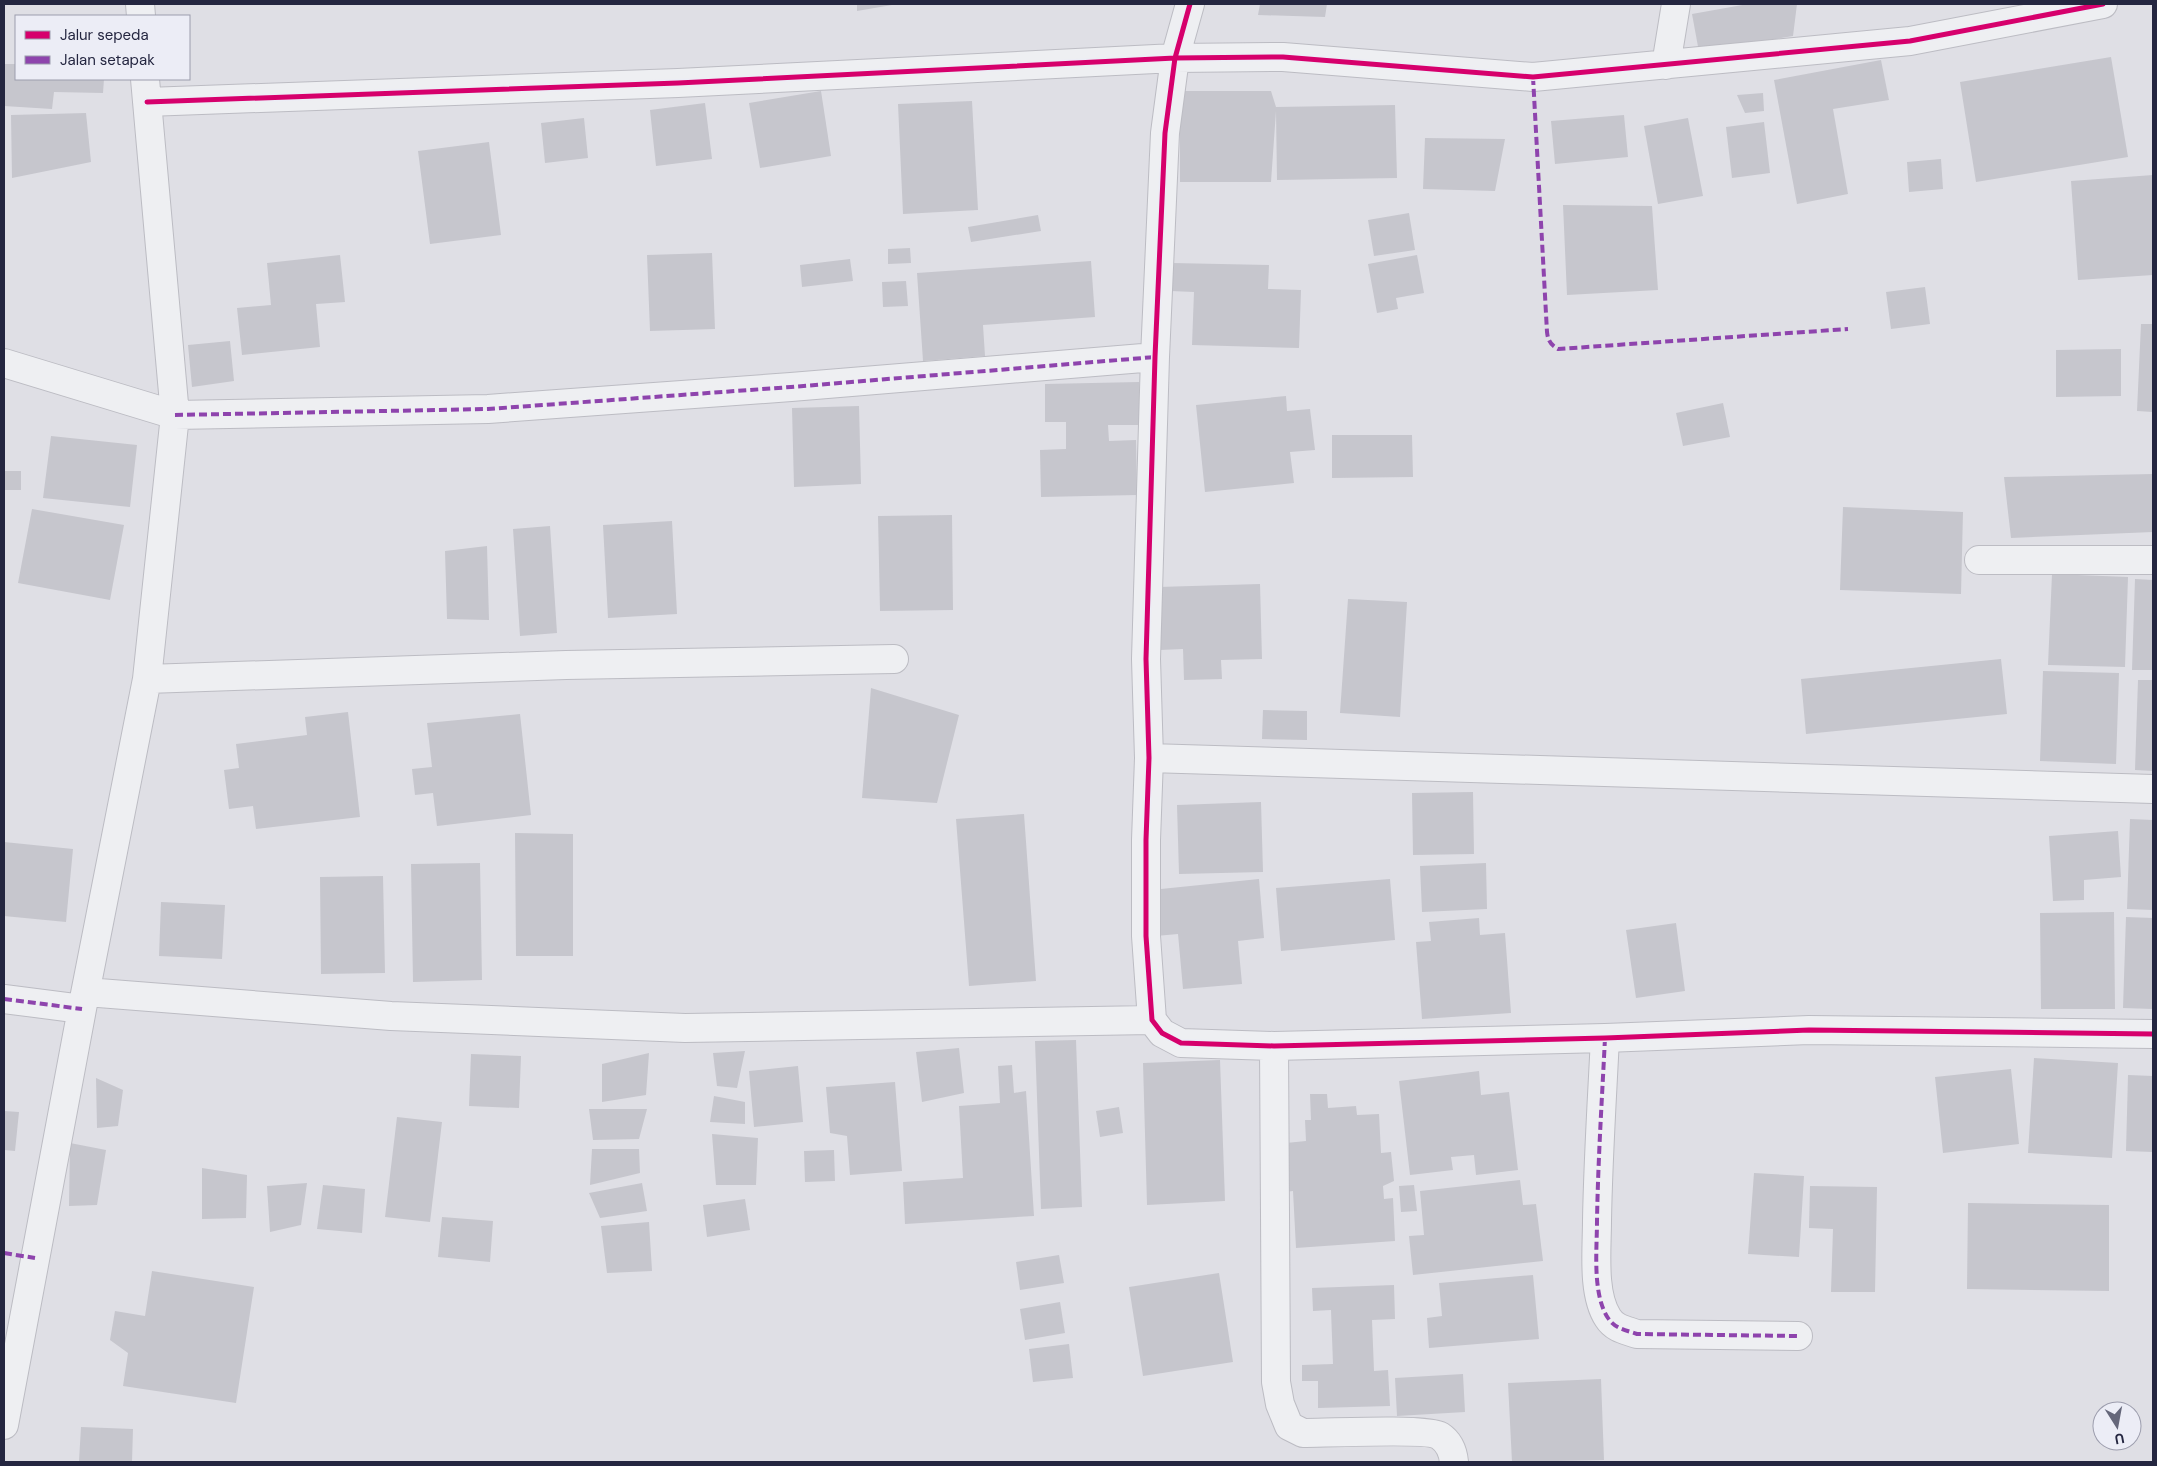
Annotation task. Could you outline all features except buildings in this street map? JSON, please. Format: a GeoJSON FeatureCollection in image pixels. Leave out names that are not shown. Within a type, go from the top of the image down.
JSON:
{"type":"FeatureCollection","features":[{"type":"Feature","properties":{"kind":"street"},"geometry":{"type":"LineString","coordinates":[[1190,4],[1175,58],[1165,133],[1155,357],[1146,659],[1149,758],[1146,936],[1152,1020],[1162,1033],[1181,1043],[1274,1046],[1605,1038],[1809,1030],[2153,1034]]}},
{"type":"Feature","properties":{"kind":"street"},"geometry":{"type":"LineString","coordinates":[[1666,65],[1676,4]]}},
{"type":"Feature","properties":{"kind":"street"},"geometry":{"type":"LineString","coordinates":[[4,1425],[147,680],[175,415],[146,90],[678,84],[1175,58],[1283,57],[1533,77],[1910,41],[2103,4]]}},
{"type":"Feature","properties":{"kind":"street"},"geometry":{"type":"LineString","coordinates":[[4,363],[175,415],[488,409],[791,387],[1155,357]]}},
{"type":"Feature","properties":{"kind":"street"},"geometry":{"type":"LineString","coordinates":[[1979,560],[2153,560]]}},
{"type":"Feature","properties":{"kind":"street"},"geometry":{"type":"LineString","coordinates":[[147,680],[556,665],[894,659]]}},
{"type":"Feature","properties":{"kind":"street"},"geometry":{"type":"LineString","coordinates":[[1149,758],[2153,789]]}},
{"type":"Feature","properties":{"kind":"street"},"geometry":{"type":"LineString","coordinates":[[4,999],[685,1028],[1152,1020]]}},
{"type":"Feature","properties":{"kind":"street"},"geometry":{"type":"LineString","coordinates":[[1605,1038],[1598,1179],[1597,1267],[1600,1299],[1608,1318],[1618,1328],[1637,1334],[1798,1336]]}},
{"type":"Feature","properties":{"kind":"street"},"geometry":{"type":"LineString","coordinates":[[1274,1046],[1276,1382],[1280,1404],[1289,1426],[1303,1433],[1419,1432],[1440,1436],[1452,1450],[1454,1462]]}},
{"type":"Feature","properties":{"kind":"marked path"},"geometry":{"type":"LineString","coordinates":[[1533,77],[1547,332],[1553,346],[1558,349],[1848,329]]}},
{"type":"Feature","properties":{"kind":"marked path"},"geometry":{"type":"LineString","coordinates":[[175,415],[488,409],[791,387],[1155,357]]}},
{"type":"Feature","properties":{"kind":"marked path"},"geometry":{"type":"LineString","coordinates":[[4,999],[82,1009]]}},
{"type":"Feature","properties":{"kind":"marked path"},"geometry":{"type":"LineString","coordinates":[[1605,1038],[1598,1175],[1596,1271],[1600,1297],[1608,1318],[1617,1327],[1637,1334],[1798,1336]]}},
{"type":"Feature","properties":{"kind":"marked path"},"geometry":{"type":"LineString","coordinates":[[4,1253],[35,1258]]}},
{"type":"Feature","properties":{"kind":"cycle path"},"geometry":{"type":"LineString","coordinates":[[1190,4],[1175,58],[1165,133],[1155,357],[1146,659],[1149,758],[1146,840],[1146,936],[1152,1020],[1162,1033],[1181,1043],[1274,1046],[1605,1038],[1809,1030],[2153,1034]]}},
{"type":"Feature","properties":{"kind":"cycle path"},"geometry":{"type":"LineString","coordinates":[[147,102],[678,83],[1175,58],[1283,57],[1533,77],[1910,41],[2103,4]]}}]}
